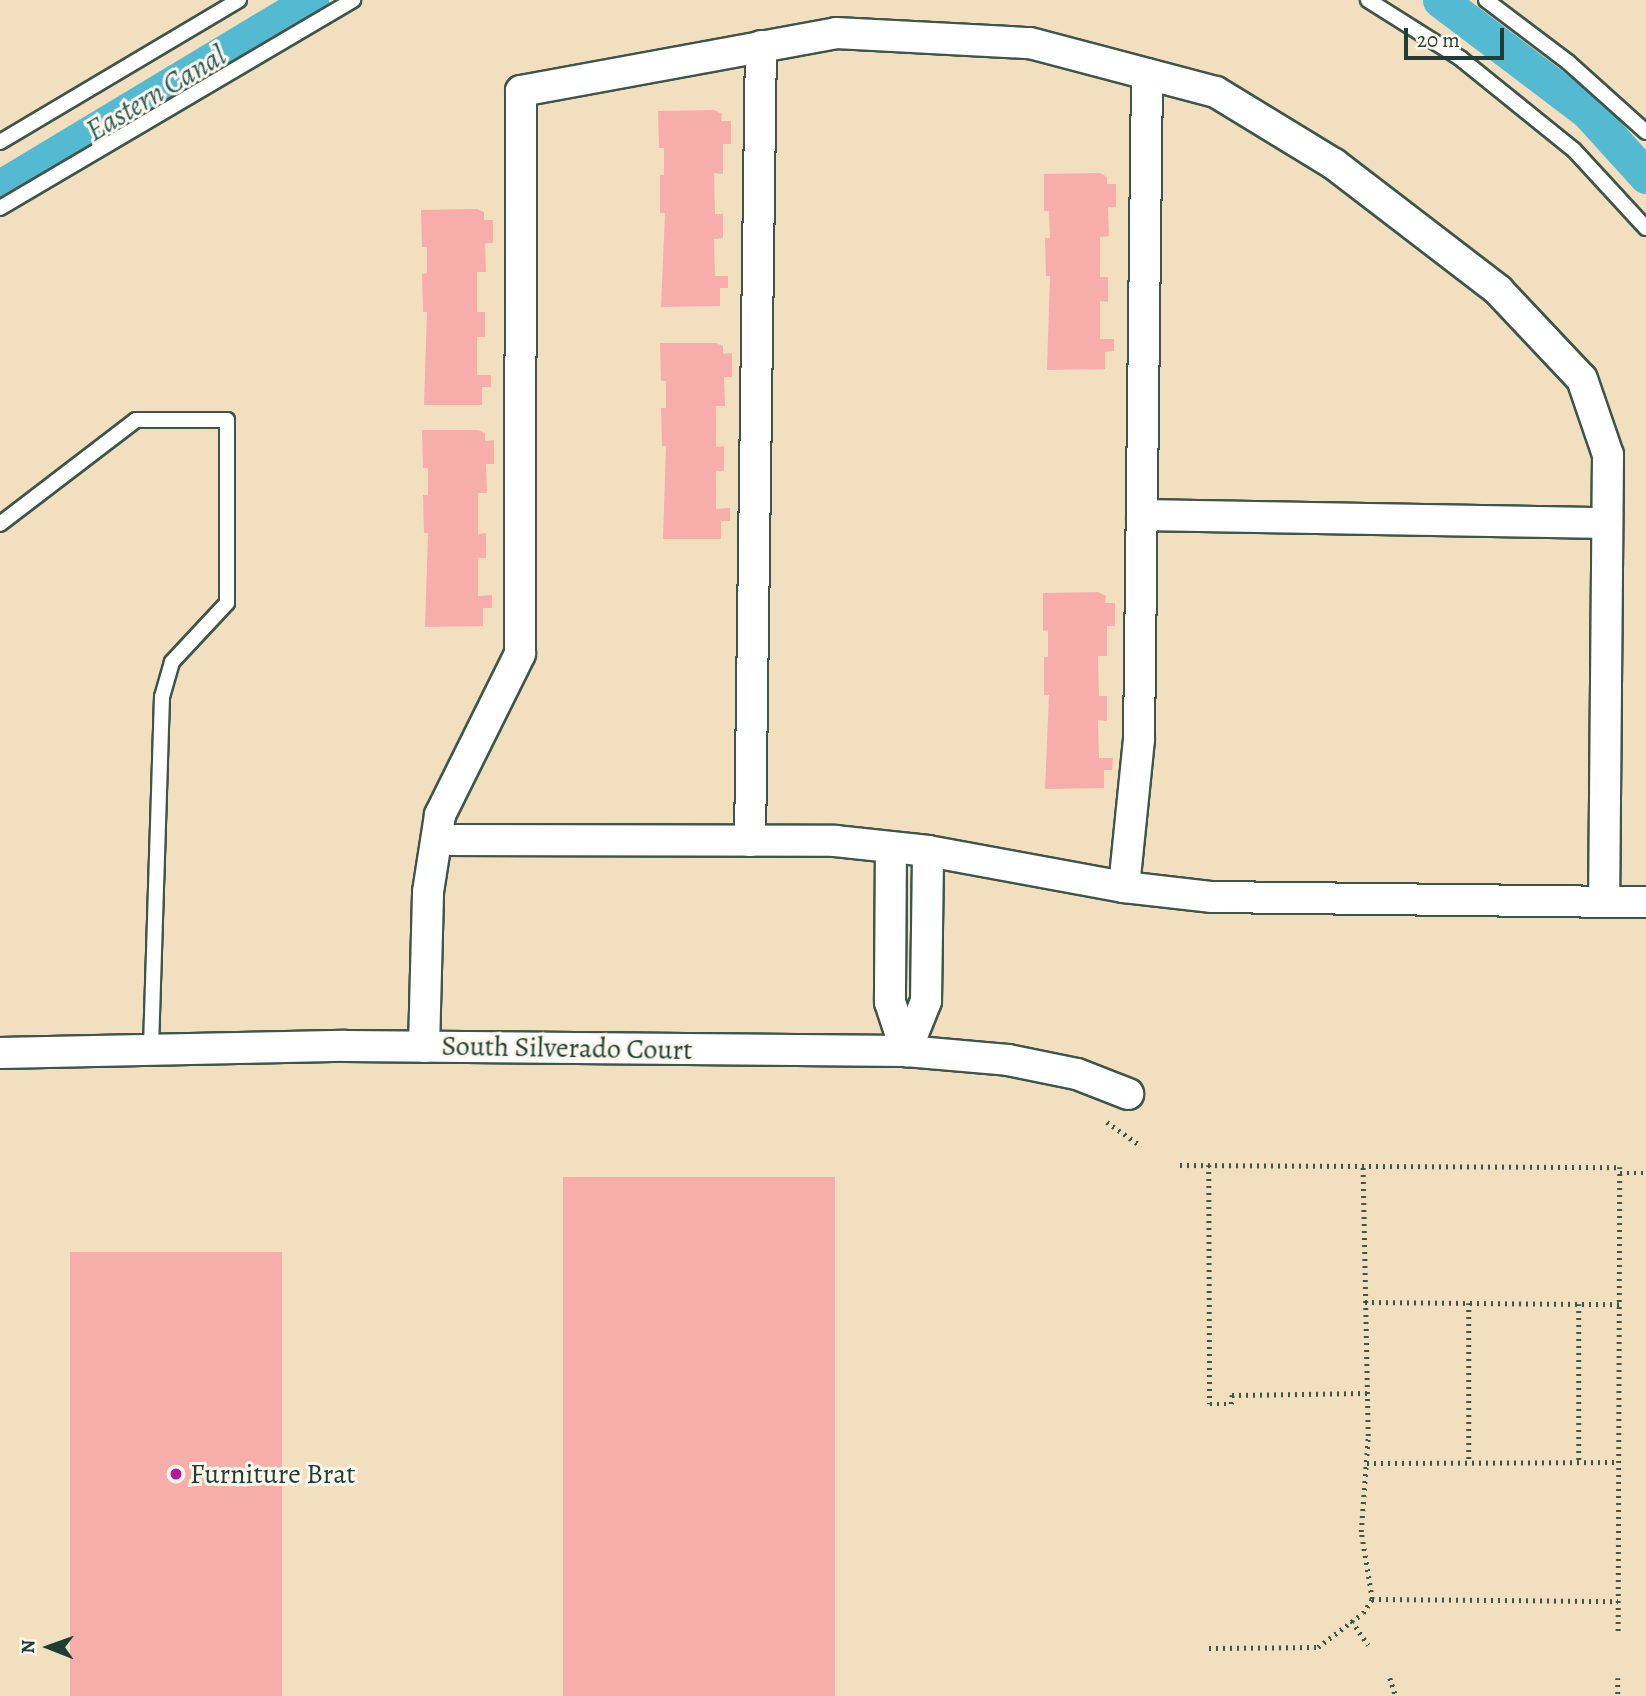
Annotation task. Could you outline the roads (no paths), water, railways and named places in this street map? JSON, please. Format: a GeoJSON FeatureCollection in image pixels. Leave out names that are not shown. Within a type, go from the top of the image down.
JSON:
{"type":"FeatureCollection","features":[{"type":"Feature","properties":{"kind":"street"},"geometry":{"type":"LineString","coordinates":[[424,1047],[428,892],[440,815],[520,654],[521,91],[836,33],[1030,43],[1216,92],[1334,164],[1498,290],[1582,379],[1608,455],[1604,902]]}},
{"type":"Feature","properties":{"kind":"street"},"geometry":{"type":"LineString","coordinates":[[750,841],[761,47]]}},
{"type":"Feature","properties":{"kind":"street"},"geometry":{"type":"LineString","coordinates":[[1124,887],[1139,740],[1147,74]]}},
{"type":"Feature","properties":{"kind":"street"},"geometry":{"type":"LineString","coordinates":[[1142,515],[1607,523]]}},
{"type":"Feature","properties":{"kind":"street"},"geometry":{"type":"LineString","coordinates":[[438,840],[750,841],[891,847],[928,851],[1124,887],[1212,897],[1646,902]]}},
{"type":"Feature","properties":{"kind":"street"},"geometry":{"type":"LineString","coordinates":[[891,847],[890,1002],[906,1051]]}},
{"type":"Feature","properties":{"kind":"street"},"geometry":{"type":"LineString","coordinates":[[906,1051],[926,1001],[928,851]]}},
{"type":"Feature","properties":{"kind":"street","name":"South Silverado Court"},"geometry":{"type":"LineString","coordinates":[[0,1053],[424,1047],[906,1051],[1008,1060],[1077,1074],[1128,1094]]}},
{"type":"Feature","properties":{"kind":"lane"},"geometry":{"type":"LineString","coordinates":[[0,142],[239,0]]}},
{"type":"Feature","properties":{"kind":"lane"},"geometry":{"type":"LineString","coordinates":[[0,208],[353,0]]}},
{"type":"Feature","properties":{"kind":"lane"},"geometry":{"type":"LineString","coordinates":[[1368,0],[1460,58],[1574,150],[1646,228]]}},
{"type":"Feature","properties":{"kind":"lane"},"geometry":{"type":"LineString","coordinates":[[1486,0],[1569,62],[1646,132]]}},
{"type":"Feature","properties":{"kind":"lane"},"geometry":{"type":"LineString","coordinates":[[0,524],[136,420],[227,421],[227,603],[172,662],[162,697],[151,1052]]}},
{"type":"Feature","properties":{"kind":"waterway","name":"Eastern Canal"},"geometry":{"type":"LineString","coordinates":[[0,187],[311,0]]}},
{"type":"Feature","properties":{"kind":"waterway","name":"Eastern Canal"},"geometry":{"type":"LineString","coordinates":[[1440,0],[1587,111],[1646,176]]}},
{"type":"Feature","properties":{"kind":"place","name":"Furniture Brat"},"geometry":{"type":"Point","coordinates":[176,1474]}}]}
